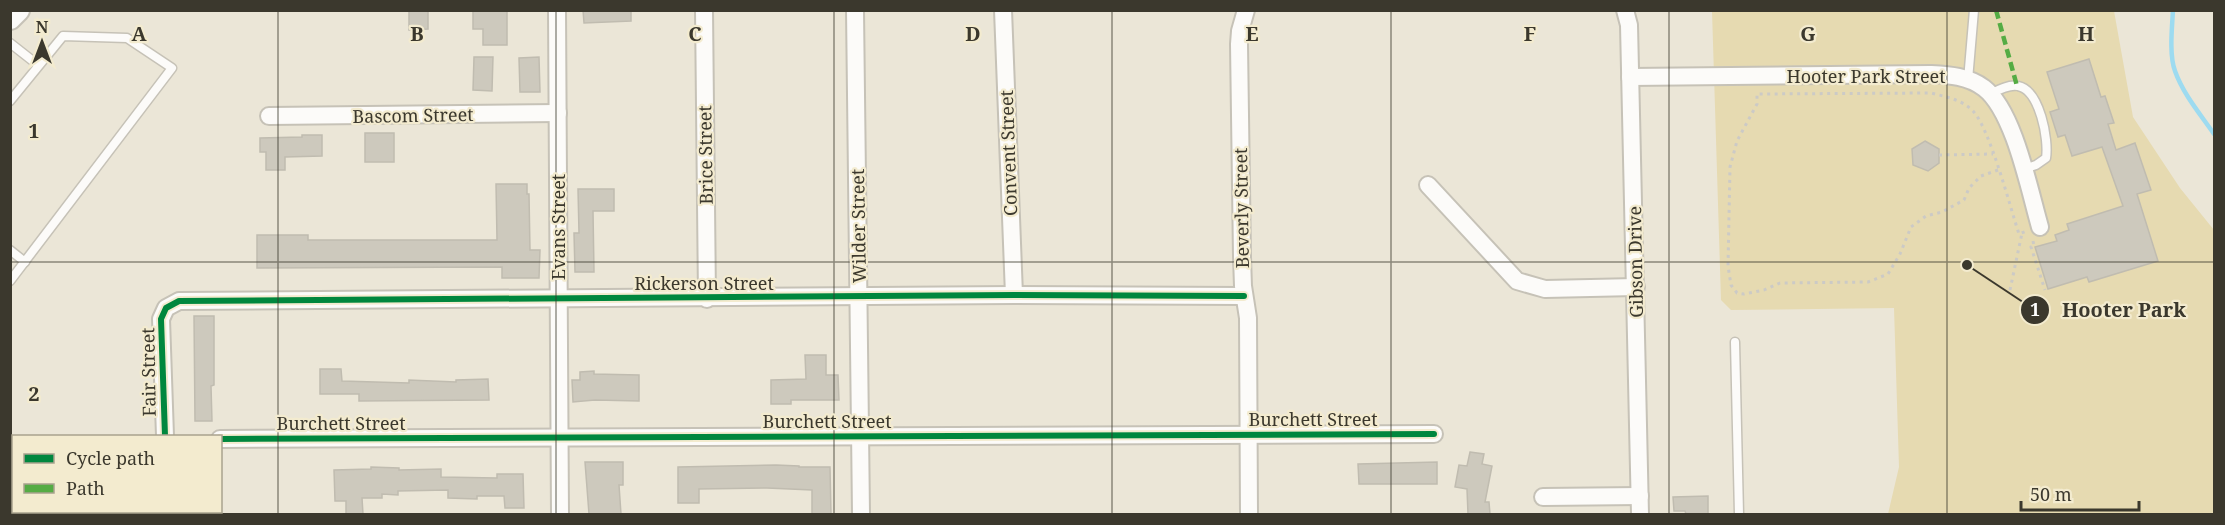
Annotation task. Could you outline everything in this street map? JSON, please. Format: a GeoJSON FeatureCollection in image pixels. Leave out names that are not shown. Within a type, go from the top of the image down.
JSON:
{"type":"FeatureCollection","features":[{"type":"Feature","properties":{"kind":"main road"},"geometry":{"type":"LineString","coordinates":[[10,18],[18,10]]}},
{"type":"Feature","properties":{"kind":"street","name":"Evans Street"},"geometry":{"type":"LineString","coordinates":[[557,10],[560,514]]}},
{"type":"Feature","properties":{"kind":"street","name":"Brice Street"},"geometry":{"type":"LineString","coordinates":[[704,10],[707,299]]}},
{"type":"Feature","properties":{"kind":"street","name":"Wilder Street"},"geometry":{"type":"LineString","coordinates":[[855,10],[861,514]]}},
{"type":"Feature","properties":{"kind":"street","name":"Convent Street"},"geometry":{"type":"LineString","coordinates":[[1003,10],[1014,296]]}},
{"type":"Feature","properties":{"kind":"street","name":"Beverly Street"},"geometry":{"type":"LineString","coordinates":[[1246,10],[1239,44],[1241,246],[1244,296],[1248,318],[1249,514]]}},
{"type":"Feature","properties":{"kind":"street","name":"Gibson Drive"},"geometry":{"type":"LineString","coordinates":[[1625,10],[1629,26],[1640,514]]}},
{"type":"Feature","properties":{"kind":"street","name":"Hooter Park Street"},"geometry":{"type":"LineString","coordinates":[[1630,77],[1931,74],[1968,80],[1983,87],[1990,94],[2009,123],[2040,227]]}},
{"type":"Feature","properties":{"kind":"street","name":"Bascom Street"},"geometry":{"type":"LineString","coordinates":[[269,116],[558,113]]}},
{"type":"Feature","properties":{"kind":"street"},"geometry":{"type":"LineString","coordinates":[[1428,185],[1517,280],[1545,289],[1636,287]]}},
{"type":"Feature","properties":{"kind":"street","name":"Rickerson Street"},"geometry":{"type":"LineString","coordinates":[[166,308],[188,301],[1244,296]]}},
{"type":"Feature","properties":{"kind":"street","name":"Fair Street"},"geometry":{"type":"LineString","coordinates":[[165,435],[161,319],[166,308]]}},
{"type":"Feature","properties":{"kind":"street","name":"Burchett Street"},"geometry":{"type":"LineString","coordinates":[[222,439],[1434,434]]}},
{"type":"Feature","properties":{"kind":"street"},"geometry":{"type":"LineString","coordinates":[[1543,497],[1640,496]]}},
{"type":"Feature","properties":{"kind":"lane"},"geometry":{"type":"LineString","coordinates":[[1968,80],[1974,10]]}},
{"type":"Feature","properties":{"kind":"lane"},"geometry":{"type":"LineString","coordinates":[[10,101],[63,36],[127,38],[172,69],[10,281]]}},
{"type":"Feature","properties":{"kind":"lane"},"geometry":{"type":"LineString","coordinates":[[10,43],[38,65]]}},
{"type":"Feature","properties":{"kind":"lane"},"geometry":{"type":"LineString","coordinates":[[1990,94],[2017,86],[2031,92],[2039,108],[2048,146],[2046,158],[2036,165],[2023,169]]}},
{"type":"Feature","properties":{"kind":"lane"},"geometry":{"type":"LineString","coordinates":[[10,250],[25,262]]}},
{"type":"Feature","properties":{"kind":"lane"},"geometry":{"type":"LineString","coordinates":[[1736,342],[1739,514]]}},
{"type":"Feature","properties":{"kind":"path"},"geometry":{"type":"LineString","coordinates":[[1998,170],[1981,176],[1969,188],[1964,200],[1942,212],[1926,216],[1911,227],[1900,254],[1888,274],[1868,282],[1780,283],[1764,291],[1744,294],[1737,292],[1731,285],[1728,266],[1730,167],[1737,141],[1757,104],[1758,94],[1931,93],[1956,99],[1974,112],[1987,136],[2019,234],[2030,230],[2034,246],[2031,247],[2045,290]]}},
{"type":"Feature","properties":{"kind":"path"},"geometry":{"type":"LineString","coordinates":[[1939,155],[1992,154]]}},
{"type":"Feature","properties":{"kind":"path"},"geometry":{"type":"LineString","coordinates":[[2010,290],[2022,233]]}},
{"type":"Feature","properties":{"kind":"shaded area"},"geometry":{"type":"Polygon","coordinates":[[[1712,11],[2114,11],[2133,117],[2180,188],[2214,230],[2214,514],[1888,514],[1899,467],[1894,308],[1731,310],[1721,300],[1712,11]]]}},
{"type":"Feature","properties":{"kind":"building"},"geometry":{"type":"Polygon","coordinates":[[[409,10],[428,10],[428,29],[409,30],[409,10]]]}},
{"type":"Feature","properties":{"kind":"building"},"geometry":{"type":"Polygon","coordinates":[[[473,10],[507,10],[507,45],[483,45],[483,29],[473,29],[473,10]]]}},
{"type":"Feature","properties":{"kind":"building"},"geometry":{"type":"Polygon","coordinates":[[[583,10],[631,10],[631,21],[584,23],[583,10]]]}},
{"type":"Feature","properties":{"kind":"building"},"geometry":{"type":"Polygon","coordinates":[[[474,57],[493,57],[492,91],[473,90],[474,57]]]}},
{"type":"Feature","properties":{"kind":"building"},"geometry":{"type":"Polygon","coordinates":[[[539,57],[540,92],[520,92],[519,58],[539,57]]]}},
{"type":"Feature","properties":{"kind":"building"},"geometry":{"type":"Polygon","coordinates":[[[2089,59],[2101,97],[2105,96],[2114,123],[2108,124],[2116,150],[2135,143],[2151,190],[2137,194],[2158,261],[2089,282],[2087,277],[2048,289],[2035,247],[2057,241],[2055,235],[2069,230],[2067,224],[2123,206],[2102,147],[2072,156],[2065,135],[2058,137],[2050,112],[2059,109],[2047,72],[2089,59]]]}},
{"type":"Feature","properties":{"kind":"building"},"geometry":{"type":"Polygon","coordinates":[[[365,133],[394,133],[394,162],[365,162],[365,133]]]}},
{"type":"Feature","properties":{"kind":"building"},"geometry":{"type":"Polygon","coordinates":[[[302,135],[322,135],[322,156],[285,157],[285,170],[266,170],[266,152],[260,152],[260,138],[302,137],[302,135]]]}},
{"type":"Feature","properties":{"kind":"building"},"geometry":{"type":"Polygon","coordinates":[[[1925,141],[1939,149],[1939,163],[1928,171],[1913,165],[1912,149],[1925,141]]]}},
{"type":"Feature","properties":{"kind":"building"},"geometry":{"type":"Polygon","coordinates":[[[496,184],[527,184],[530,250],[540,250],[539,278],[502,278],[502,267],[257,268],[257,235],[308,235],[308,240],[497,240],[496,184]]]}},
{"type":"Feature","properties":{"kind":"building"},"geometry":{"type":"Polygon","coordinates":[[[578,189],[614,189],[614,211],[593,211],[594,272],[575,272],[574,233],[579,233],[578,189]]]}},
{"type":"Feature","properties":{"kind":"building"},"geometry":{"type":"Polygon","coordinates":[[[194,316],[214,316],[212,421],[195,421],[194,316]]]}},
{"type":"Feature","properties":{"kind":"building"},"geometry":{"type":"Polygon","coordinates":[[[805,355],[826,355],[826,375],[838,375],[839,400],[791,400],[791,404],[771,404],[771,380],[806,379],[805,355]]]}},
{"type":"Feature","properties":{"kind":"building"},"geometry":{"type":"Polygon","coordinates":[[[320,369],[341,369],[342,381],[409,383],[409,380],[456,382],[456,380],[488,379],[489,400],[359,401],[359,394],[320,394],[320,369]]]}},
{"type":"Feature","properties":{"kind":"building"},"geometry":{"type":"Polygon","coordinates":[[[594,371],[594,374],[639,375],[639,401],[573,402],[572,380],[580,380],[580,372],[594,371]]]}},
{"type":"Feature","properties":{"kind":"building"},"geometry":{"type":"Polygon","coordinates":[[[1470,452],[1484,454],[1482,464],[1492,466],[1485,502],[1489,502],[1490,514],[1468,514],[1467,489],[1455,487],[1459,465],[1467,466],[1470,452]]]}},
{"type":"Feature","properties":{"kind":"building"},"geometry":{"type":"Polygon","coordinates":[[[585,462],[623,462],[623,485],[619,485],[621,514],[589,514],[585,462]]]}},
{"type":"Feature","properties":{"kind":"building"},"geometry":{"type":"Polygon","coordinates":[[[1437,462],[1437,484],[1359,484],[1358,464],[1437,462]]]}},
{"type":"Feature","properties":{"kind":"building"},"geometry":{"type":"Polygon","coordinates":[[[776,465],[830,467],[831,514],[812,514],[812,490],[699,489],[699,503],[678,503],[678,467],[776,465]]]}},
{"type":"Feature","properties":{"kind":"building"},"geometry":{"type":"Polygon","coordinates":[[[371,467],[399,468],[399,470],[441,469],[441,477],[497,478],[497,474],[523,474],[524,508],[505,508],[504,496],[477,496],[477,499],[448,498],[448,490],[398,491],[398,495],[382,494],[382,498],[362,498],[363,514],[346,514],[346,501],[335,501],[334,470],[371,469],[371,467]]]}},
{"type":"Feature","properties":{"kind":"building"},"geometry":{"type":"Polygon","coordinates":[[[1708,496],[1708,514],[1686,514],[1685,511],[1674,511],[1673,497],[1708,496]]]}},
{"type":"Feature","properties":{"kind":"waterway"},"geometry":{"type":"LineString","coordinates":[[2173,10],[2171,49],[2173,65],[2187,96],[2214,134]]}},
{"type":"Feature","properties":{"kind":"marked path"},"geometry":{"type":"LineString","coordinates":[[1996,10],[2017,86]]}},
{"type":"Feature","properties":{"kind":"cycle path"},"geometry":{"type":"LineString","coordinates":[[165,435],[161,319],[166,308],[179,301],[1014,295],[1244,296]]}},
{"type":"Feature","properties":{"kind":"cycle path"},"geometry":{"type":"LineString","coordinates":[[222,439],[1434,434]]}},
{"type":"Feature","properties":{"kind":"place","name":"Hooter Park"},"geometry":{"type":"Point","coordinates":[1967,265]}}]}
